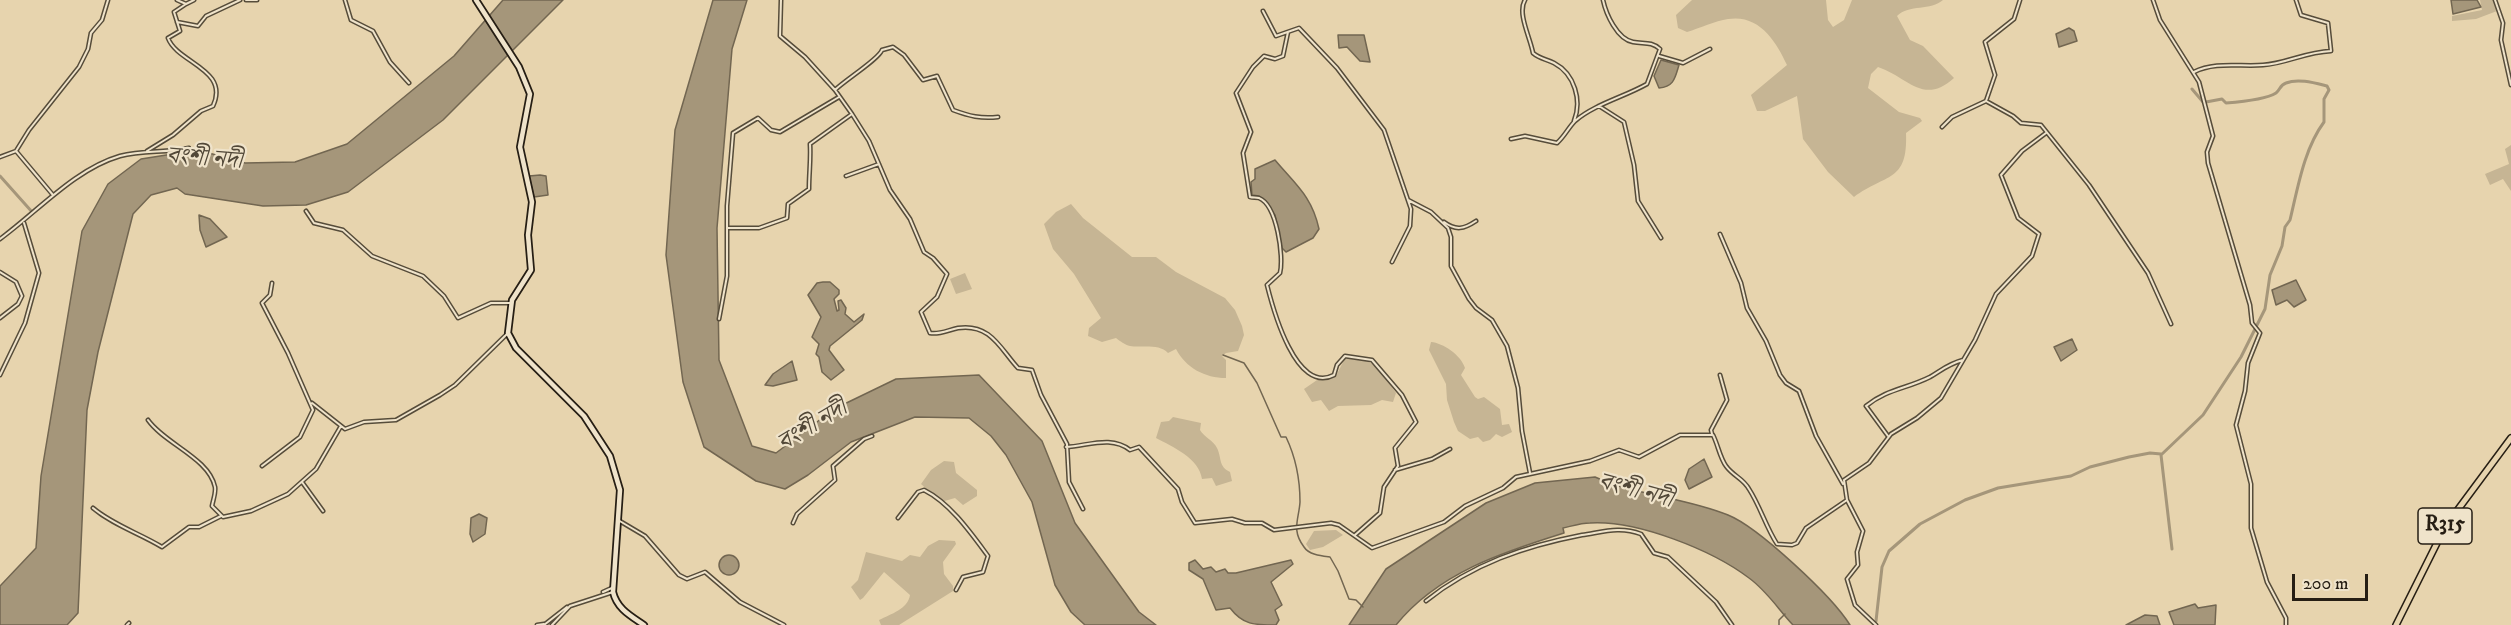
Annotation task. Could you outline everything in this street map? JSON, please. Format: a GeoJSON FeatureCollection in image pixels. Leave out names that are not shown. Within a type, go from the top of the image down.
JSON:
{"type":"FeatureCollection","features":[{"type":"Feature","properties":{"kind":"main road"},"geometry":{"type":"LineString","coordinates":[[476,0],[519,67],[530,94],[520,147],[532,202],[528,235],[531,270],[511,303],[508,333],[516,348],[584,416],[610,456],[620,490],[614,589],[617,603],[644,625]]}},
{"type":"Feature","properties":{"kind":"main road","name":"R315"},"geometry":{"type":"LineString","coordinates":[[2396,625],[2445,527],[2511,438]]}},
{"type":"Feature","properties":{"kind":"street"},"geometry":{"type":"LineString","coordinates":[[0,157],[16,151],[28,130],[79,67],[88,49],[92,33],[102,20],[108,0]]}},
{"type":"Feature","properties":{"kind":"street"},"geometry":{"type":"LineString","coordinates":[[177,0],[186,4]]}},
{"type":"Feature","properties":{"kind":"street"},"geometry":{"type":"LineString","coordinates":[[147,151],[173,135],[201,111],[213,106],[217,98],[212,78],[196,62],[171,45],[168,38],[180,31],[174,12],[194,0]]}},
{"type":"Feature","properties":{"kind":"street"},"geometry":{"type":"LineString","coordinates":[[175,21],[198,26],[206,16],[240,0]]}},
{"type":"Feature","properties":{"kind":"street"},"geometry":{"type":"LineString","coordinates":[[246,0],[257,0]]}},
{"type":"Feature","properties":{"kind":"street"},"geometry":{"type":"LineString","coordinates":[[345,0],[351,20],[373,31],[390,62],[409,83]]}},
{"type":"Feature","properties":{"kind":"street"},"geometry":{"type":"LineString","coordinates":[[781,0],[780,36],[835,90],[852,114],[869,141],[890,190],[910,219],[924,252],[933,258],[947,274],[936,300],[923,307],[921,312],[930,333],[971,328],[1002,345],[1017,367],[1032,370],[1041,395],[1064,434],[1070,467],[1069,482],[1083,509]]}},
{"type":"Feature","properties":{"kind":"street"},"geometry":{"type":"LineString","coordinates":[[1511,140],[1525,136],[1557,142],[1567,135],[1578,110],[1575,87],[1566,74],[1554,63],[1545,61],[1533,53],[1521,7],[1525,0]]}},
{"type":"Feature","properties":{"kind":"street"},"geometry":{"type":"LineString","coordinates":[[1574,122],[1599,106],[1647,84],[1659,56],[1660,49],[1654,45],[1632,42],[1619,34],[1603,0]]}},
{"type":"Feature","properties":{"kind":"street"},"geometry":{"type":"LineString","coordinates":[[1942,127],[1952,117],[1986,100],[1995,75],[1985,42],[2014,19],[2020,0]]}},
{"type":"Feature","properties":{"kind":"street"},"geometry":{"type":"LineString","coordinates":[[2152,0],[2160,20],[2194,72],[2213,136],[2207,152],[2208,164],[2250,305],[2253,324],[2259,331],[2248,363],[2236,424],[2251,484],[2251,528],[2267,582],[2286,618],[2286,625]]}},
{"type":"Feature","properties":{"kind":"street"},"geometry":{"type":"LineString","coordinates":[[2194,72],[2209,67],[2265,65],[2311,51],[2331,51],[2328,23],[2301,15],[2296,0]]}},
{"type":"Feature","properties":{"kind":"street"},"geometry":{"type":"LineString","coordinates":[[2495,0],[2503,23],[2500,40],[2511,85]]}},
{"type":"Feature","properties":{"kind":"street"},"geometry":{"type":"LineString","coordinates":[[1263,11],[1276,36],[1299,28],[1337,68],[1384,130],[1411,209],[1410,226],[1392,262]]}},
{"type":"Feature","properties":{"kind":"street"},"geometry":{"type":"LineString","coordinates":[[1288,32],[1283,56],[1275,59],[1264,56],[1252,67],[1236,93],[1251,132],[1243,153],[1250,196],[1260,199],[1274,216],[1281,248],[1280,273],[1267,286],[1287,346],[1307,371],[1330,378],[1335,375],[1337,365],[1345,356],[1363,357],[1377,364],[1405,399],[1416,422],[1395,448],[1399,459],[1384,487],[1380,513],[1355,536]]}},
{"type":"Feature","properties":{"kind":"street"},"geometry":{"type":"LineString","coordinates":[[835,90],[859,69],[875,61],[882,50],[893,47],[904,55],[923,80],[937,76],[953,110],[985,119],[998,117]]}},
{"type":"Feature","properties":{"kind":"street"},"geometry":{"type":"LineString","coordinates":[[1659,56],[1683,63],[1710,49]]}},
{"type":"Feature","properties":{"kind":"street"},"geometry":{"type":"LineString","coordinates":[[719,319],[727,276],[727,228],[733,133],[758,118],[771,130],[780,132],[839,97]]}},
{"type":"Feature","properties":{"kind":"street"},"geometry":{"type":"LineString","coordinates":[[1986,100],[2021,123],[2039,123],[2089,185],[2105,213],[2148,273],[2171,324]]}},
{"type":"Feature","properties":{"kind":"street"},"geometry":{"type":"LineString","coordinates":[[1599,106],[1624,122],[1634,165],[1638,201],[1661,238]]}},
{"type":"Feature","properties":{"kind":"street"},"geometry":{"type":"LineString","coordinates":[[727,228],[759,228],[787,218],[788,204],[809,189],[807,173],[811,157],[810,144],[852,114]]}},
{"type":"Feature","properties":{"kind":"street"},"geometry":{"type":"LineString","coordinates":[[1843,484],[1844,480],[1869,463],[1889,437],[1935,404],[1976,340],[1996,294],[2032,256],[2039,234],[2018,218],[2001,175],[2022,151],[2046,133]]}},
{"type":"Feature","properties":{"kind":"street"},"geometry":{"type":"LineString","coordinates":[[0,239],[24,223],[53,195],[105,161],[147,151],[170,152],[189,148]]}},
{"type":"Feature","properties":{"kind":"street"},"geometry":{"type":"LineString","coordinates":[[16,151],[53,195]]}},
{"type":"Feature","properties":{"kind":"street"},"geometry":{"type":"LineString","coordinates":[[846,176],[879,164]]}},
{"type":"Feature","properties":{"kind":"street"},"geometry":{"type":"LineString","coordinates":[[1408,200],[1456,229],[1464,228],[1476,221]]}},
{"type":"Feature","properties":{"kind":"street"},"geometry":{"type":"LineString","coordinates":[[306,211],[315,223],[343,230],[372,256],[423,276],[444,296],[458,318],[491,303],[511,303]]}},
{"type":"Feature","properties":{"kind":"street"},"geometry":{"type":"LineString","coordinates":[[1442,221],[1451,237],[1451,266],[1476,309],[1492,320],[1511,359],[1530,473]]}},
{"type":"Feature","properties":{"kind":"street"},"geometry":{"type":"LineString","coordinates":[[0,375],[25,323],[39,273],[24,223]]}},
{"type":"Feature","properties":{"kind":"street"},"geometry":{"type":"LineString","coordinates":[[1720,234],[1740,283],[1747,308],[1766,340],[1780,375],[1786,383],[1799,391],[1816,435],[1843,484],[1847,500],[1863,531],[1857,556],[1858,565],[1847,577],[1855,605],[1876,625]]}},
{"type":"Feature","properties":{"kind":"street"},"geometry":{"type":"LineString","coordinates":[[0,272],[16,282],[22,296],[18,304],[0,318]]}},
{"type":"Feature","properties":{"kind":"street"},"geometry":{"type":"LineString","coordinates":[[272,283],[270,295],[262,303],[288,352],[306,396],[341,426],[351,429],[364,422],[396,420],[440,395],[455,385],[508,333]]}},
{"type":"Feature","properties":{"kind":"street"},"geometry":{"type":"LineString","coordinates":[[1889,437],[1866,406],[1881,394],[1927,378],[1944,366],[1963,360]]}},
{"type":"Feature","properties":{"kind":"street"},"geometry":{"type":"LineString","coordinates":[[1720,375],[1727,400],[1711,430],[1712,434],[1724,463],[1743,480],[1751,491],[1755,505],[1777,544],[1794,545],[1806,528],[1847,500]]}},
{"type":"Feature","properties":{"kind":"street"},"geometry":{"type":"LineString","coordinates":[[262,466],[300,437],[313,410],[312,403]]}},
{"type":"Feature","properties":{"kind":"street"},"geometry":{"type":"LineString","coordinates":[[148,420],[156,432],[210,473],[216,488],[212,506],[221,516]]}},
{"type":"Feature","properties":{"kind":"street"},"geometry":{"type":"LineString","coordinates":[[93,508],[120,526],[143,534],[162,547],[189,527],[199,527],[221,516],[229,517],[251,511],[288,494],[321,463],[328,445],[341,426]]}},
{"type":"Feature","properties":{"kind":"street"},"geometry":{"type":"LineString","coordinates":[[1066,447],[1109,441],[1120,442],[1130,450],[1139,447],[1178,489],[1182,502],[1196,523],[1232,519],[1245,523],[1262,523],[1274,530],[1331,523],[1371,548],[1444,522],[1465,506],[1488,497],[1516,477],[1590,461],[1619,450],[1639,457],[1680,435],[1712,434]]}},
{"type":"Feature","properties":{"kind":"street"},"geometry":{"type":"LineString","coordinates":[[793,523],[797,514],[835,480],[833,466],[864,439],[872,436]]}},
{"type":"Feature","properties":{"kind":"street"},"geometry":{"type":"LineString","coordinates":[[1395,470],[1432,459],[1450,449]]}},
{"type":"Feature","properties":{"kind":"street"},"geometry":{"type":"LineString","coordinates":[[302,482],[323,511]]}},
{"type":"Feature","properties":{"kind":"street"},"geometry":{"type":"LineString","coordinates":[[898,518],[918,492],[924,490],[952,512],[980,545],[988,556],[983,572],[963,577],[956,590]]}},
{"type":"Feature","properties":{"kind":"street"},"geometry":{"type":"LineString","coordinates":[[618,520],[645,536],[679,575],[687,579],[705,572],[740,602],[784,625]]}},
{"type":"Feature","properties":{"kind":"street"},"geometry":{"type":"LineString","coordinates":[[1426,601],[1460,577],[1522,549],[1607,529],[1641,534],[1654,553],[1668,557],[1716,602],[1732,625]]}},
{"type":"Feature","properties":{"kind":"street"},"geometry":{"type":"LineString","coordinates":[[537,625],[544,625],[563,608],[614,589]]}},
{"type":"Feature","properties":{"kind":"street"},"geometry":{"type":"LineString","coordinates":[[552,625],[570,606]]}},
{"type":"Feature","properties":{"kind":"shaded area"},"geometry":{"type":"Polygon","coordinates":[[[1692,0],[1826,0],[1828,20],[1833,27],[1844,20],[1852,0],[1943,0],[1902,12],[1897,16],[1910,40],[1923,46],[1954,78],[1933,90],[1916,87],[1878,67],[1871,74],[1868,88],[1899,112],[1920,118],[1922,121],[1906,133],[1906,149],[1899,169],[1893,175],[1854,197],[1828,172],[1803,139],[1797,96],[1765,111],[1757,111],[1751,95],[1787,65],[1772,39],[1757,25],[1739,19],[1723,20],[1687,32],[1678,28],[1676,15],[1692,0]]]}},
{"type":"Feature","properties":{"kind":"shaded area"},"geometry":{"type":"Polygon","coordinates":[[[2480,0],[2494,0],[2497,11],[2476,19],[2452,21],[2452,16],[2482,10],[2480,0]]]}},
{"type":"Feature","properties":{"kind":"shaded area"},"geometry":{"type":"Polygon","coordinates":[[[2511,145],[2511,191],[2503,179],[2490,185],[2485,174],[2509,164],[2505,149],[2511,145]]]}},
{"type":"Feature","properties":{"kind":"shaded area"},"geometry":{"type":"Polygon","coordinates":[[[1071,204],[1083,218],[1132,257],[1156,257],[1176,272],[1225,298],[1235,310],[1244,335],[1238,351],[1222,356],[1226,360],[1226,378],[1218,378],[1197,371],[1185,362],[1176,349],[1168,353],[1155,347],[1128,345],[1116,338],[1102,342],[1088,336],[1089,328],[1101,318],[1074,274],[1053,249],[1044,224],[1056,212],[1071,204]]]}},
{"type":"Feature","properties":{"kind":"shaded area"},"geometry":{"type":"Polygon","coordinates":[[[965,273],[972,289],[956,294],[950,279],[965,273]]]}},
{"type":"Feature","properties":{"kind":"shaded area"},"geometry":{"type":"Polygon","coordinates":[[[1431,342],[1446,347],[1456,354],[1465,368],[1461,375],[1475,397],[1478,399],[1484,397],[1500,409],[1502,425],[1509,424],[1512,432],[1502,437],[1496,434],[1490,440],[1483,442],[1478,437],[1470,439],[1458,431],[1447,400],[1446,384],[1429,350],[1431,342]]]}},
{"type":"Feature","properties":{"kind":"shaded area"},"geometry":{"type":"Polygon","coordinates":[[[1345,358],[1364,360],[1376,367],[1396,393],[1393,402],[1382,400],[1371,405],[1338,406],[1329,411],[1321,400],[1312,402],[1304,389],[1320,378],[1327,380],[1336,376],[1345,358]]]}},
{"type":"Feature","properties":{"kind":"shaded area"},"geometry":{"type":"Polygon","coordinates":[[[1173,417],[1201,423],[1200,430],[1216,446],[1222,464],[1230,472],[1232,481],[1216,486],[1212,478],[1202,479],[1191,459],[1156,438],[1161,422],[1169,421],[1173,417]]]}},
{"type":"Feature","properties":{"kind":"shaded area"},"geometry":{"type":"Polygon","coordinates":[[[944,461],[954,462],[956,473],[977,490],[977,496],[963,505],[955,498],[941,502],[921,484],[931,470],[944,461]]]}},
{"type":"Feature","properties":{"kind":"shaded area"},"geometry":{"type":"Polygon","coordinates":[[[1336,530],[1343,535],[1323,547],[1310,550],[1306,544],[1314,531],[1336,530]]]}},
{"type":"Feature","properties":{"kind":"shaded area"},"geometry":{"type":"Polygon","coordinates":[[[939,540],[955,541],[956,544],[943,562],[944,574],[953,586],[953,591],[899,625],[881,625],[879,620],[906,604],[910,595],[884,572],[860,600],[851,587],[858,580],[866,552],[902,561],[910,555],[920,557],[928,546],[939,540]]]}},
{"type":"Feature","properties":{"kind":"water","name":"বংশী নদী"},"geometry":{"type":"Polygon","coordinates":[[[503,0],[563,0],[443,120],[348,192],[306,205],[263,206],[185,194],[177,188],[151,195],[133,214],[98,352],[87,410],[78,613],[67,625],[0,625],[0,586],[36,548],[41,476],[82,231],[108,184],[141,159],[198,150],[245,163],[295,162],[347,144],[454,56],[503,0]]]}},
{"type":"Feature","properties":{"kind":"water","name":"বংশী নদী"},"geometry":{"type":"Polygon","coordinates":[[[713,0],[747,0],[732,49],[717,228],[719,360],[752,446],[776,453],[834,409],[896,379],[979,375],[1042,441],[1075,523],[1139,612],[1156,625],[1085,625],[1071,612],[1055,585],[1032,502],[1006,455],[991,436],[969,418],[915,417],[851,442],[808,475],[785,489],[756,481],[704,447],[683,382],[666,255],[675,130],[713,0]]]}},
{"type":"Feature","properties":{"kind":"water"},"geometry":{"type":"Polygon","coordinates":[[[2451,0],[2477,0],[2481,7],[2453,14],[2451,0]]]}},
{"type":"Feature","properties":{"kind":"water"},"geometry":{"type":"Polygon","coordinates":[[[2069,28],[2074,31],[2077,41],[2059,47],[2056,34],[2069,28]]]}},
{"type":"Feature","properties":{"kind":"water"},"geometry":{"type":"Polygon","coordinates":[[[1338,35],[1364,35],[1370,62],[1360,61],[1347,47],[1339,48],[1338,35]]]}},
{"type":"Feature","properties":{"kind":"water"},"geometry":{"type":"Polygon","coordinates":[[[1661,60],[1679,65],[1671,84],[1659,88],[1654,76],[1661,60]]]}},
{"type":"Feature","properties":{"kind":"water"},"geometry":{"type":"Polygon","coordinates":[[[1275,160],[1307,199],[1319,229],[1313,238],[1286,252],[1282,248],[1275,215],[1259,196],[1252,195],[1251,182],[1255,179],[1255,169],[1275,160]]]}},
{"type":"Feature","properties":{"kind":"water"},"geometry":{"type":"Polygon","coordinates":[[[529,176],[546,176],[548,195],[534,197],[529,176]]]}},
{"type":"Feature","properties":{"kind":"water"},"geometry":{"type":"Polygon","coordinates":[[[199,215],[210,219],[227,237],[206,247],[200,230],[199,215]]]}},
{"type":"Feature","properties":{"kind":"water"},"geometry":{"type":"Polygon","coordinates":[[[2296,280],[2306,300],[2294,307],[2287,300],[2276,305],[2272,290],[2296,280]]]}},
{"type":"Feature","properties":{"kind":"water"},"geometry":{"type":"Polygon","coordinates":[[[830,282],[839,290],[839,294],[834,299],[837,311],[839,310],[838,301],[841,300],[846,308],[845,314],[854,322],[864,314],[862,320],[830,346],[829,350],[844,370],[831,380],[822,372],[819,357],[816,354],[819,344],[812,337],[821,317],[808,295],[817,283],[830,282]]]}},
{"type":"Feature","properties":{"kind":"water"},"geometry":{"type":"Polygon","coordinates":[[[2072,339],[2077,350],[2061,361],[2054,347],[2072,339]]]}},
{"type":"Feature","properties":{"kind":"water"},"geometry":{"type":"Polygon","coordinates":[[[792,361],[797,380],[773,386],[765,385],[773,374],[792,361]]]}},
{"type":"Feature","properties":{"kind":"water"},"geometry":{"type":"Polygon","coordinates":[[[1704,459],[1712,477],[1689,489],[1685,480],[1689,469],[1704,459]]]}},
{"type":"Feature","properties":{"kind":"water","name":"বংশী নদী"},"geometry":{"type":"Polygon","coordinates":[[[1595,477],[1627,488],[1695,504],[1741,522],[1794,564],[1828,597],[1850,625],[1793,625],[1755,583],[1715,557],[1673,539],[1629,526],[1590,523],[1563,528],[1564,533],[1495,557],[1452,578],[1431,591],[1396,625],[1349,625],[1386,569],[1486,503],[1535,483],[1595,477]]]}},
{"type":"Feature","properties":{"kind":"water"},"geometry":{"type":"Polygon","coordinates":[[[479,514],[487,518],[485,534],[473,542],[470,534],[471,518],[479,514]]]}},
{"type":"Feature","properties":{"kind":"water"},"geometry":{"type":"Polygon","coordinates":[[[729,555],[736,558],[739,565],[736,572],[729,575],[722,572],[719,565],[722,558],[729,555]]]}},
{"type":"Feature","properties":{"kind":"water"},"geometry":{"type":"Polygon","coordinates":[[[1195,560],[1203,569],[1211,567],[1216,572],[1225,569],[1228,573],[1236,573],[1291,560],[1293,564],[1271,582],[1282,605],[1275,610],[1279,620],[1276,625],[1261,625],[1244,621],[1230,608],[1216,610],[1203,579],[1189,570],[1189,563],[1195,560]]]}},
{"type":"Feature","properties":{"kind":"water"},"geometry":{"type":"Polygon","coordinates":[[[2195,604],[2198,608],[2216,605],[2215,625],[2174,625],[2169,612],[2195,604]]]}},
{"type":"Feature","properties":{"kind":"water"},"geometry":{"type":"Polygon","coordinates":[[[2145,615],[2157,616],[2160,625],[2126,625],[2145,615]]]}},
{"type":"Feature","properties":{"kind":"waterway"},"geometry":{"type":"LineString","coordinates":[[2172,549],[2161,455],[2203,415],[2241,357],[2265,309],[2270,275],[2282,246],[2285,227],[2290,220],[2311,144],[2324,122],[2324,99],[2329,90],[2327,86],[2296,81],[2284,84],[2276,93],[2259,99],[2226,103],[2222,99],[2206,102]]}},
{"type":"Feature","properties":{"kind":"waterway"},"geometry":{"type":"LineString","coordinates":[[2192,89],[2203,102]]}},
{"type":"Feature","properties":{"kind":"waterway"},"geometry":{"type":"LineString","coordinates":[[0,176],[33,213]]}},
{"type":"Feature","properties":{"kind":"waterway"},"geometry":{"type":"LineString","coordinates":[[1223,355],[1244,363],[1257,383],[1281,437],[1286,437],[1297,468],[1300,502],[1297,530],[1300,541],[1309,552],[1330,557],[1349,599],[1356,600],[1363,607]]}},
{"type":"Feature","properties":{"kind":"waterway"},"geometry":{"type":"LineString","coordinates":[[1876,621],[1882,567],[1889,551],[1920,524],[1965,500],[1998,488],[2071,476],[2090,467],[2129,457],[2150,453],[2161,454]]}},
{"type":"Feature","properties":{"kind":"waterway"},"geometry":{"type":"LineString","coordinates":[[1779,625],[1779,620],[1785,614]]}}]}
